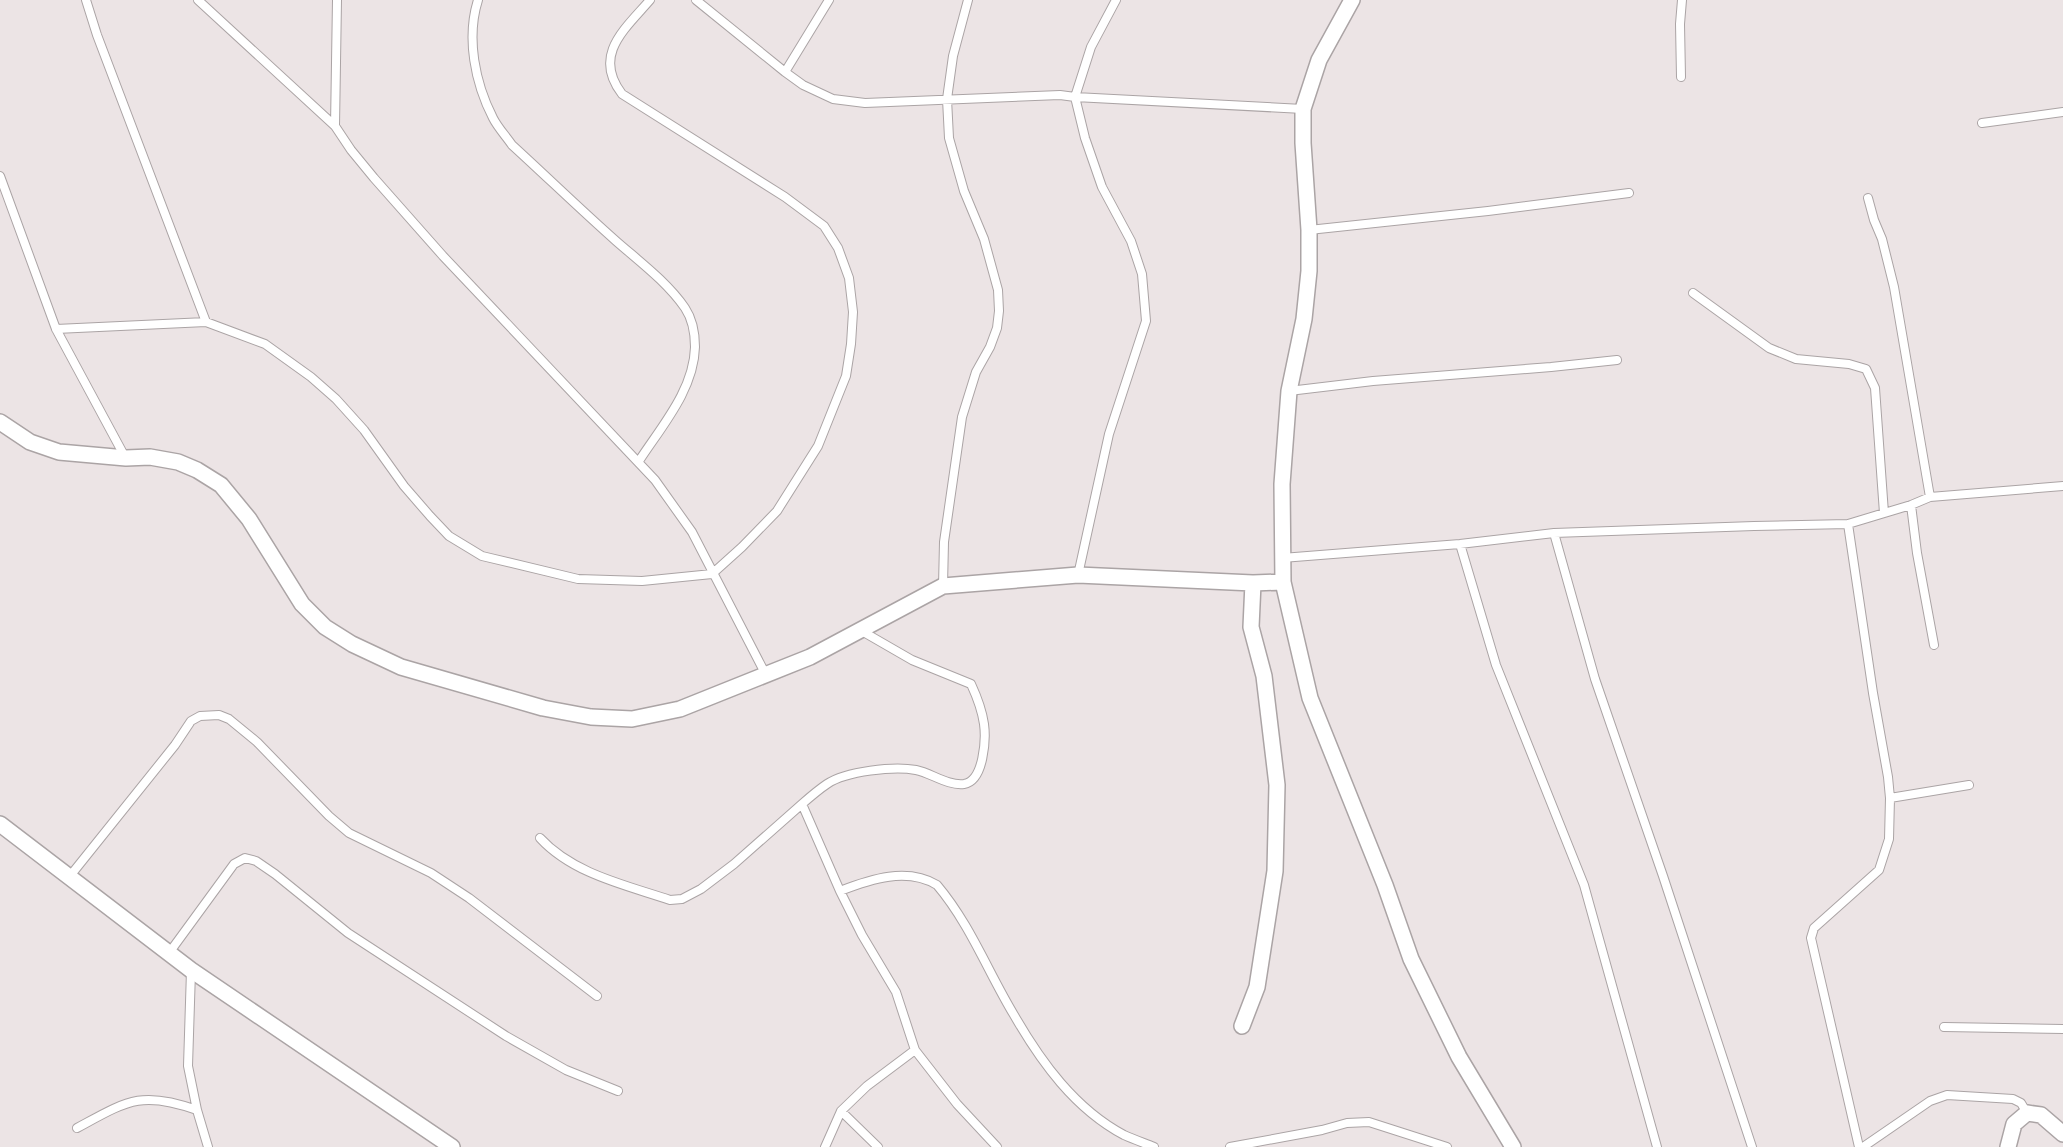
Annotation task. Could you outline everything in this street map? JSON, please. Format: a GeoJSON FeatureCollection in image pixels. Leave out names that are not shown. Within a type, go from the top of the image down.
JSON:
{"type":"FeatureCollection","features":[{"type":"Feature","properties":{"kind":"street"},"geometry":{"type":"LineString","coordinates":[[1352,0],[1319,60],[1304,109],[1303,142],[1309,230],[1309,271],[1304,320],[1289,391],[1282,484],[1283,582],[1310,698],[1385,885],[1411,959],[1459,1057],[1513,1147]]}},
{"type":"Feature","properties":{"kind":"street"},"geometry":{"type":"LineString","coordinates":[[0,422],[30,442],[59,452],[126,458],[150,457],[178,462],[197,470],[221,485],[249,519],[310,612],[325,627],[352,644],[401,667],[543,708],[591,717],[632,719],[680,709],[810,657],[943,586],[1078,575],[1253,584],[1283,582]]}},
{"type":"Feature","properties":{"kind":"street"},"geometry":{"type":"LineString","coordinates":[[1242,1026],[1257,987],[1275,871],[1277,785],[1264,676],[1251,627],[1253,584]]}},
{"type":"Feature","properties":{"kind":"street"},"geometry":{"type":"LineString","coordinates":[[0,824],[191,970],[452,1147]]}},
{"type":"Feature","properties":{"kind":"street"},"geometry":{"type":"LineString","coordinates":[[2008,1147],[2014,1124],[2027,1113],[2041,1115],[2063,1134]]}},
{"type":"Feature","properties":{"kind":"lane"},"geometry":{"type":"LineString","coordinates":[[86,0],[206,322]]}},
{"type":"Feature","properties":{"kind":"lane"},"geometry":{"type":"LineString","coordinates":[[198,0],[335,126],[366,169],[443,256],[655,480],[692,532],[766,675]]}},
{"type":"Feature","properties":{"kind":"lane"},"geometry":{"type":"LineString","coordinates":[[335,126],[337,0]]}},
{"type":"Feature","properties":{"kind":"lane"},"geometry":{"type":"LineString","coordinates":[[478,0],[472,17],[473,49],[480,87],[494,120],[512,145],[669,288],[691,319],[695,350],[692,368],[674,409],[639,461]]}},
{"type":"Feature","properties":{"kind":"lane"},"geometry":{"type":"LineString","coordinates":[[56,328],[206,322],[265,344],[311,377],[336,399],[364,430],[404,486],[430,516],[449,536],[482,556],[578,579],[642,581],[712,574],[777,511],[818,446],[846,376],[853,312],[849,278],[838,248],[824,226],[785,197],[622,94],[614,83],[610,73],[612,47],[621,33],[650,0]]}},
{"type":"Feature","properties":{"kind":"lane"},"geometry":{"type":"LineString","coordinates":[[696,0],[785,72],[803,85],[832,99],[865,103],[1060,95],[1304,109]]}},
{"type":"Feature","properties":{"kind":"lane"},"geometry":{"type":"LineString","coordinates":[[785,72],[829,0]]}},
{"type":"Feature","properties":{"kind":"lane"},"geometry":{"type":"LineString","coordinates":[[943,586],[944,542],[962,417],[976,372],[990,347],[997,328],[999,311],[998,290],[984,239],[964,191],[949,138],[947,99],[952,56],[968,0]]}},
{"type":"Feature","properties":{"kind":"lane"},"geometry":{"type":"LineString","coordinates":[[1078,575],[1109,434],[1146,321],[1142,274],[1131,241],[1102,187],[1085,138],[1075,97],[1091,47],[1116,0]]}},
{"type":"Feature","properties":{"kind":"lane"},"geometry":{"type":"LineString","coordinates":[[1680,77],[1682,0]]}},
{"type":"Feature","properties":{"kind":"lane"},"geometry":{"type":"LineString","coordinates":[[1982,123],[2063,112]]}},
{"type":"Feature","properties":{"kind":"lane"},"geometry":{"type":"LineString","coordinates":[[0,176],[56,328],[126,458]]}},
{"type":"Feature","properties":{"kind":"lane"},"geometry":{"type":"LineString","coordinates":[[1309,230],[1629,193]]}},
{"type":"Feature","properties":{"kind":"lane"},"geometry":{"type":"LineString","coordinates":[[1868,198],[1882,239],[1894,287],[1930,497]]}},
{"type":"Feature","properties":{"kind":"lane"},"geometry":{"type":"LineString","coordinates":[[1693,293],[1769,348],[1796,359],[1849,364],[1866,369],[1875,388],[1884,513]]}},
{"type":"Feature","properties":{"kind":"lane"},"geometry":{"type":"LineString","coordinates":[[1289,391],[1373,381],[1617,360]]}},
{"type":"Feature","properties":{"kind":"lane"},"geometry":{"type":"LineString","coordinates":[[1282,558],[1460,544],[1554,533],[1754,525],[1848,524],[1930,497],[2063,486]]}},
{"type":"Feature","properties":{"kind":"lane"},"geometry":{"type":"LineString","coordinates":[[1911,505],[1934,645]]}},
{"type":"Feature","properties":{"kind":"lane"},"geometry":{"type":"LineString","coordinates":[[1848,524],[1890,798],[1889,839],[1879,870],[1814,928],[1812,935],[1861,1147],[1930,1101],[1947,1095],[2013,1099],[2021,1103],[2027,1113]]}},
{"type":"Feature","properties":{"kind":"lane"},"geometry":{"type":"LineString","coordinates":[[1554,533],[1595,679],[1663,876],[1752,1147]]}},
{"type":"Feature","properties":{"kind":"lane"},"geometry":{"type":"LineString","coordinates":[[1460,544],[1496,665],[1584,885],[1658,1147]]}},
{"type":"Feature","properties":{"kind":"lane"},"geometry":{"type":"LineString","coordinates":[[540,838],[554,852],[596,874],[670,900],[682,899],[692,895],[734,864],[828,782],[855,773],[890,768],[916,770],[962,784],[971,782],[979,771],[984,738],[980,703],[972,684],[912,660],[860,630]]}},
{"type":"Feature","properties":{"kind":"lane"},"geometry":{"type":"LineString","coordinates":[[70,876],[176,745],[191,721],[204,715],[219,716],[229,719],[257,742],[329,816],[350,832],[431,873],[470,898],[597,996]]}},
{"type":"Feature","properties":{"kind":"lane"},"geometry":{"type":"LineString","coordinates":[[1890,798],[1969,785]]}},
{"type":"Feature","properties":{"kind":"lane"},"geometry":{"type":"LineString","coordinates":[[802,804],[840,891],[862,935],[896,992],[915,1050],[957,1104],[997,1147]]}},
{"type":"Feature","properties":{"kind":"lane"},"geometry":{"type":"LineString","coordinates":[[169,953],[234,864],[245,858],[252,859],[275,874],[348,933],[506,1036],[566,1070],[618,1091]]}},
{"type":"Feature","properties":{"kind":"lane"},"geometry":{"type":"LineString","coordinates":[[840,891],[866,881],[895,876],[928,879],[938,885],[980,948],[1013,1015],[1053,1074],[1073,1097],[1099,1118],[1123,1134],[1154,1147]]}},
{"type":"Feature","properties":{"kind":"lane"},"geometry":{"type":"LineString","coordinates":[[191,970],[188,1066],[197,1110],[208,1147]]}},
{"type":"Feature","properties":{"kind":"lane"},"geometry":{"type":"LineString","coordinates":[[1944,1027],[2063,1029]]}},
{"type":"Feature","properties":{"kind":"lane"},"geometry":{"type":"LineString","coordinates":[[825,1147],[841,1111],[867,1086],[915,1050]]}},
{"type":"Feature","properties":{"kind":"lane"},"geometry":{"type":"LineString","coordinates":[[77,1128],[126,1103],[144,1099],[166,1101],[197,1110]]}},
{"type":"Feature","properties":{"kind":"lane"},"geometry":{"type":"LineString","coordinates":[[841,1111],[878,1147]]}},
{"type":"Feature","properties":{"kind":"lane"},"geometry":{"type":"LineString","coordinates":[[1230,1147],[1368,1122],[1447,1147]]}}]}
